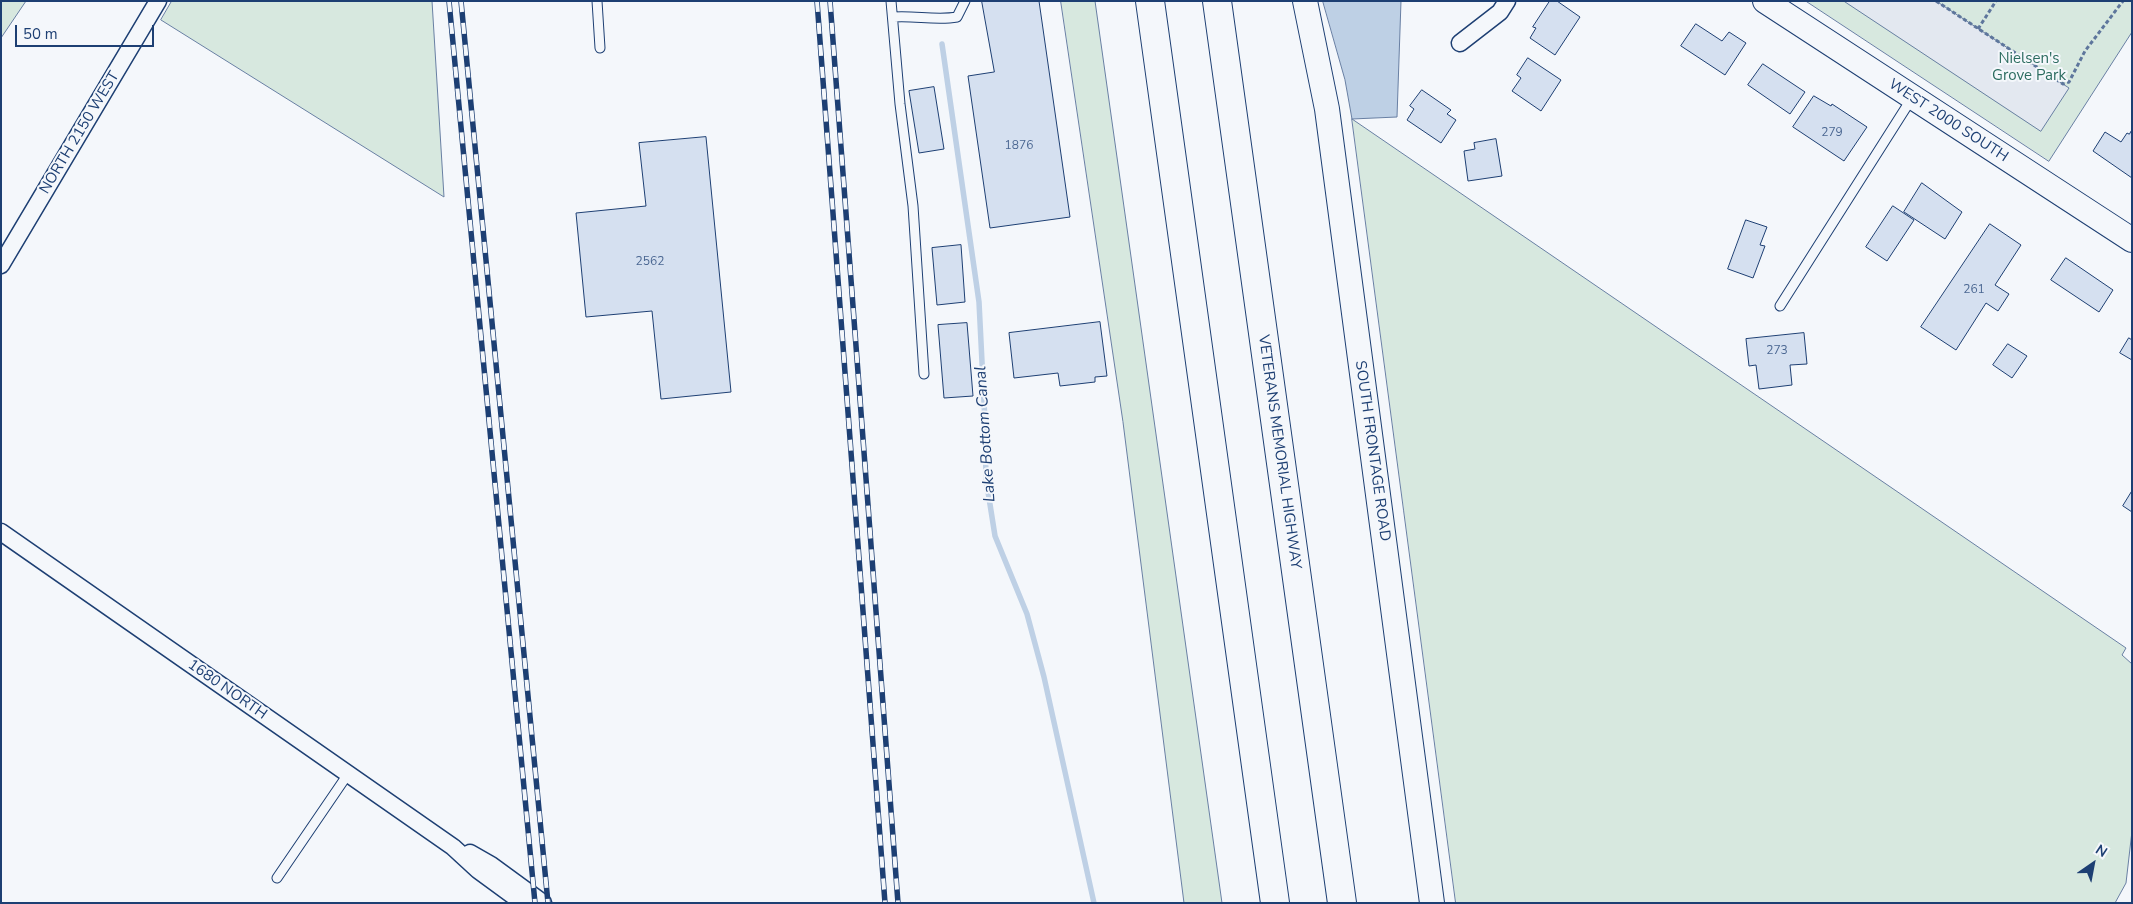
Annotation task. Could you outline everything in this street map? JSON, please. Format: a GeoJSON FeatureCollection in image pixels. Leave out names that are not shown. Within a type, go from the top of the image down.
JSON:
{"type":"FeatureCollection","features":[{"type":"Feature","properties":{"kind":"highway"},"geometry":{"type":"LineString","coordinates":[[1150,1],[1275,903]]}},
{"type":"Feature","properties":{"kind":"highway","name":"VETERANS MEMORIAL HIGHWAY"},"geometry":{"type":"LineString","coordinates":[[1217,1],[1342,903]]}},
{"type":"Feature","properties":{"kind":"street","name":"NORTH 2150 WEST"},"geometry":{"type":"LineString","coordinates":[[1,265],[158,1]]}},
{"type":"Feature","properties":{"kind":"street","name":"SOUTH FRONTAGE ROAD"},"geometry":{"type":"LineString","coordinates":[[1306,1],[1327,109],[1432,903]]}},
{"type":"Feature","properties":{"kind":"street"},"geometry":{"type":"LineString","coordinates":[[1460,43],[1500,12],[1507,1]]}},
{"type":"Feature","properties":{"kind":"street","name":"WEST 2000 SOUTH"},"geometry":{"type":"LineString","coordinates":[[1765,1],[2132,240]]}},
{"type":"Feature","properties":{"kind":"street","name":"1680 NORTH"},"geometry":{"type":"LineString","coordinates":[[1,532],[453,847],[478,870],[523,903]]}},
{"type":"Feature","properties":{"kind":"street","name":"1680 NORTH"},"geometry":{"type":"LineString","coordinates":[[453,847],[483,860],[543,903]]}},
{"type":"Feature","properties":{"kind":"lane"},"geometry":{"type":"LineString","coordinates":[[597,1],[600,48]]}},
{"type":"Feature","properties":{"kind":"lane"},"geometry":{"type":"LineString","coordinates":[[891,1],[900,104],[913,206],[924,374]]}},
{"type":"Feature","properties":{"kind":"lane"},"geometry":{"type":"LineString","coordinates":[[893,17],[912,16],[945,20],[957,18],[965,1]]}},
{"type":"Feature","properties":{"kind":"lane"},"geometry":{"type":"LineString","coordinates":[[1780,306],[1912,98]]}},
{"type":"Feature","properties":{"kind":"lane"},"geometry":{"type":"LineString","coordinates":[[278,878],[348,774]]}},
{"type":"Feature","properties":{"kind":"path"},"geometry":{"type":"LineString","coordinates":[[1936,1],[2063,84],[2069,82],[2085,51],[2124,1]]}},
{"type":"Feature","properties":{"kind":"path"},"geometry":{"type":"LineString","coordinates":[[1978,28],[1996,1]]}},
{"type":"Feature","properties":{"kind":"green space"},"geometry":{"type":"Polygon","coordinates":[[[1,1],[26,1],[1,38],[1,1]]]}},
{"type":"Feature","properties":{"kind":"green space"},"geometry":{"type":"Polygon","coordinates":[[[172,1],[432,1],[444,197],[161,20],[172,1]]]}},
{"type":"Feature","properties":{"kind":"green space"},"geometry":{"type":"Polygon","coordinates":[[[1061,1],[1095,1],[1222,903],[1184,903],[1123,422],[1061,1]]]}},
{"type":"Feature","properties":{"kind":"green space","name":"Nielsen's Grove Park"},"geometry":{"type":"Polygon","coordinates":[[[1806,1],[2132,1],[2132,32],[2049,161],[1806,1]]]}},
{"type":"Feature","properties":{"kind":"green space"},"geometry":{"type":"Polygon","coordinates":[[[1352,119],[2126,648],[2122,655],[2132,664],[2132,831],[2126,883],[2115,903],[1456,903],[1352,119]]]}},
{"type":"Feature","properties":{"kind":"shaded area"},"geometry":{"type":"Polygon","coordinates":[[[1844,1],[1936,1],[2069,88],[2041,131],[1844,1]]]}},
{"type":"Feature","properties":{"kind":"water"},"geometry":{"type":"Polygon","coordinates":[[[1323,1],[1401,1],[1397,117],[1352,119],[1345,80],[1323,1]]]}},
{"type":"Feature","properties":{"kind":"building"},"geometry":{"type":"Polygon","coordinates":[[[982,1],[1039,1],[1070,217],[990,228],[968,76],[994,72],[982,1]]]}},
{"type":"Feature","properties":{"kind":"building"},"geometry":{"type":"Polygon","coordinates":[[[1550,1],[1557,1],[1580,17],[1555,55],[1530,38],[1536,28],[1533,27],[1550,1]]]}},
{"type":"Feature","properties":{"kind":"building"},"geometry":{"type":"Polygon","coordinates":[[[1696,24],[1722,41],[1729,32],[1746,43],[1725,75],[1681,46],[1696,24]]]}},
{"type":"Feature","properties":{"kind":"building"},"geometry":{"type":"Polygon","coordinates":[[[1528,58],[1561,80],[1541,111],[1512,91],[1521,78],[1517,75],[1528,58]]]}},
{"type":"Feature","properties":{"kind":"building"},"geometry":{"type":"Polygon","coordinates":[[[1763,64],[1805,92],[1790,114],[1748,85],[1763,64]]]}},
{"type":"Feature","properties":{"kind":"building"},"geometry":{"type":"Polygon","coordinates":[[[934,87],[944,149],[919,153],[909,91],[934,87]]]}},
{"type":"Feature","properties":{"kind":"building"},"geometry":{"type":"Polygon","coordinates":[[[1422,90],[1451,110],[1447,114],[1456,120],[1441,143],[1407,120],[1414,109],[1410,106],[1422,90]]]}},
{"type":"Feature","properties":{"kind":"building"},"geometry":{"type":"Polygon","coordinates":[[[1814,96],[1831,106],[1832,104],[1867,127],[1844,161],[1793,127],[1814,96]]]}},
{"type":"Feature","properties":{"kind":"building"},"geometry":{"type":"Polygon","coordinates":[[[2132,130],[2132,178],[2093,151],[2105,132],[2121,142],[2127,133],[2129,134],[2132,130]]]}},
{"type":"Feature","properties":{"kind":"building"},"geometry":{"type":"Polygon","coordinates":[[[706,137],[731,392],[661,399],[652,311],[586,317],[576,213],[646,206],[639,143],[706,137]]]}},
{"type":"Feature","properties":{"kind":"building"},"geometry":{"type":"Polygon","coordinates":[[[1496,139],[1502,176],[1468,181],[1464,151],[1475,149],[1474,143],[1496,139]]]}},
{"type":"Feature","properties":{"kind":"building"},"geometry":{"type":"Polygon","coordinates":[[[1922,183],[1962,212],[1945,239],[1904,212],[1922,183]]]}},
{"type":"Feature","properties":{"kind":"building"},"geometry":{"type":"Polygon","coordinates":[[[1893,206],[1914,220],[1887,261],[1866,247],[1893,206]]]}},
{"type":"Feature","properties":{"kind":"building"},"geometry":{"type":"Polygon","coordinates":[[[1746,220],[1767,227],[1760,245],[1765,246],[1753,278],[1728,269],[1746,220]]]}},
{"type":"Feature","properties":{"kind":"building"},"geometry":{"type":"Polygon","coordinates":[[[1990,224],[2021,245],[1995,285],[2009,294],[1998,311],[1986,303],[1956,350],[1921,327],[1990,224]]]}},
{"type":"Feature","properties":{"kind":"building"},"geometry":{"type":"Polygon","coordinates":[[[961,245],[965,302],[937,305],[932,248],[961,245]]]}},
{"type":"Feature","properties":{"kind":"building"},"geometry":{"type":"Polygon","coordinates":[[[2066,258],[2113,290],[2099,312],[2051,280],[2066,258]]]}},
{"type":"Feature","properties":{"kind":"building"},"geometry":{"type":"Polygon","coordinates":[[[1100,322],[1107,376],[1095,377],[1095,382],[1060,386],[1058,373],[1014,378],[1009,333],[1100,322]]]}},
{"type":"Feature","properties":{"kind":"building"},"geometry":{"type":"Polygon","coordinates":[[[967,323],[973,396],[944,398],[938,325],[967,323]]]}},
{"type":"Feature","properties":{"kind":"building"},"geometry":{"type":"Polygon","coordinates":[[[1804,333],[1807,364],[1790,365],[1792,385],[1759,389],[1756,365],[1749,366],[1746,339],[1804,333]]]}},
{"type":"Feature","properties":{"kind":"building"},"geometry":{"type":"Polygon","coordinates":[[[2129,338],[2132,340],[2132,360],[2120,353],[2129,338]]]}},
{"type":"Feature","properties":{"kind":"building"},"geometry":{"type":"Polygon","coordinates":[[[2008,344],[2027,356],[2012,378],[1993,365],[2008,344]]]}},
{"type":"Feature","properties":{"kind":"building"},"geometry":{"type":"Polygon","coordinates":[[[2132,491],[2132,512],[2123,506],[2132,491]]]}},
{"type":"Feature","properties":{"kind":"waterway","name":"Lake Bottom Canal"},"geometry":{"type":"LineString","coordinates":[[942,44],[979,302],[986,479],[995,536],[1027,614],[1044,677],[1094,903]]}},
{"type":"Feature","properties":{"kind":"railway"},"geometry":{"type":"LineString","coordinates":[[449,1],[535,903]]}},
{"type":"Feature","properties":{"kind":"railway"},"geometry":{"type":"LineString","coordinates":[[461,1],[548,903]]}},
{"type":"Feature","properties":{"kind":"railway"},"geometry":{"type":"LineString","coordinates":[[817,1],[885,903]]}},
{"type":"Feature","properties":{"kind":"railway"},"geometry":{"type":"LineString","coordinates":[[830,1],[898,903]]}}]}
